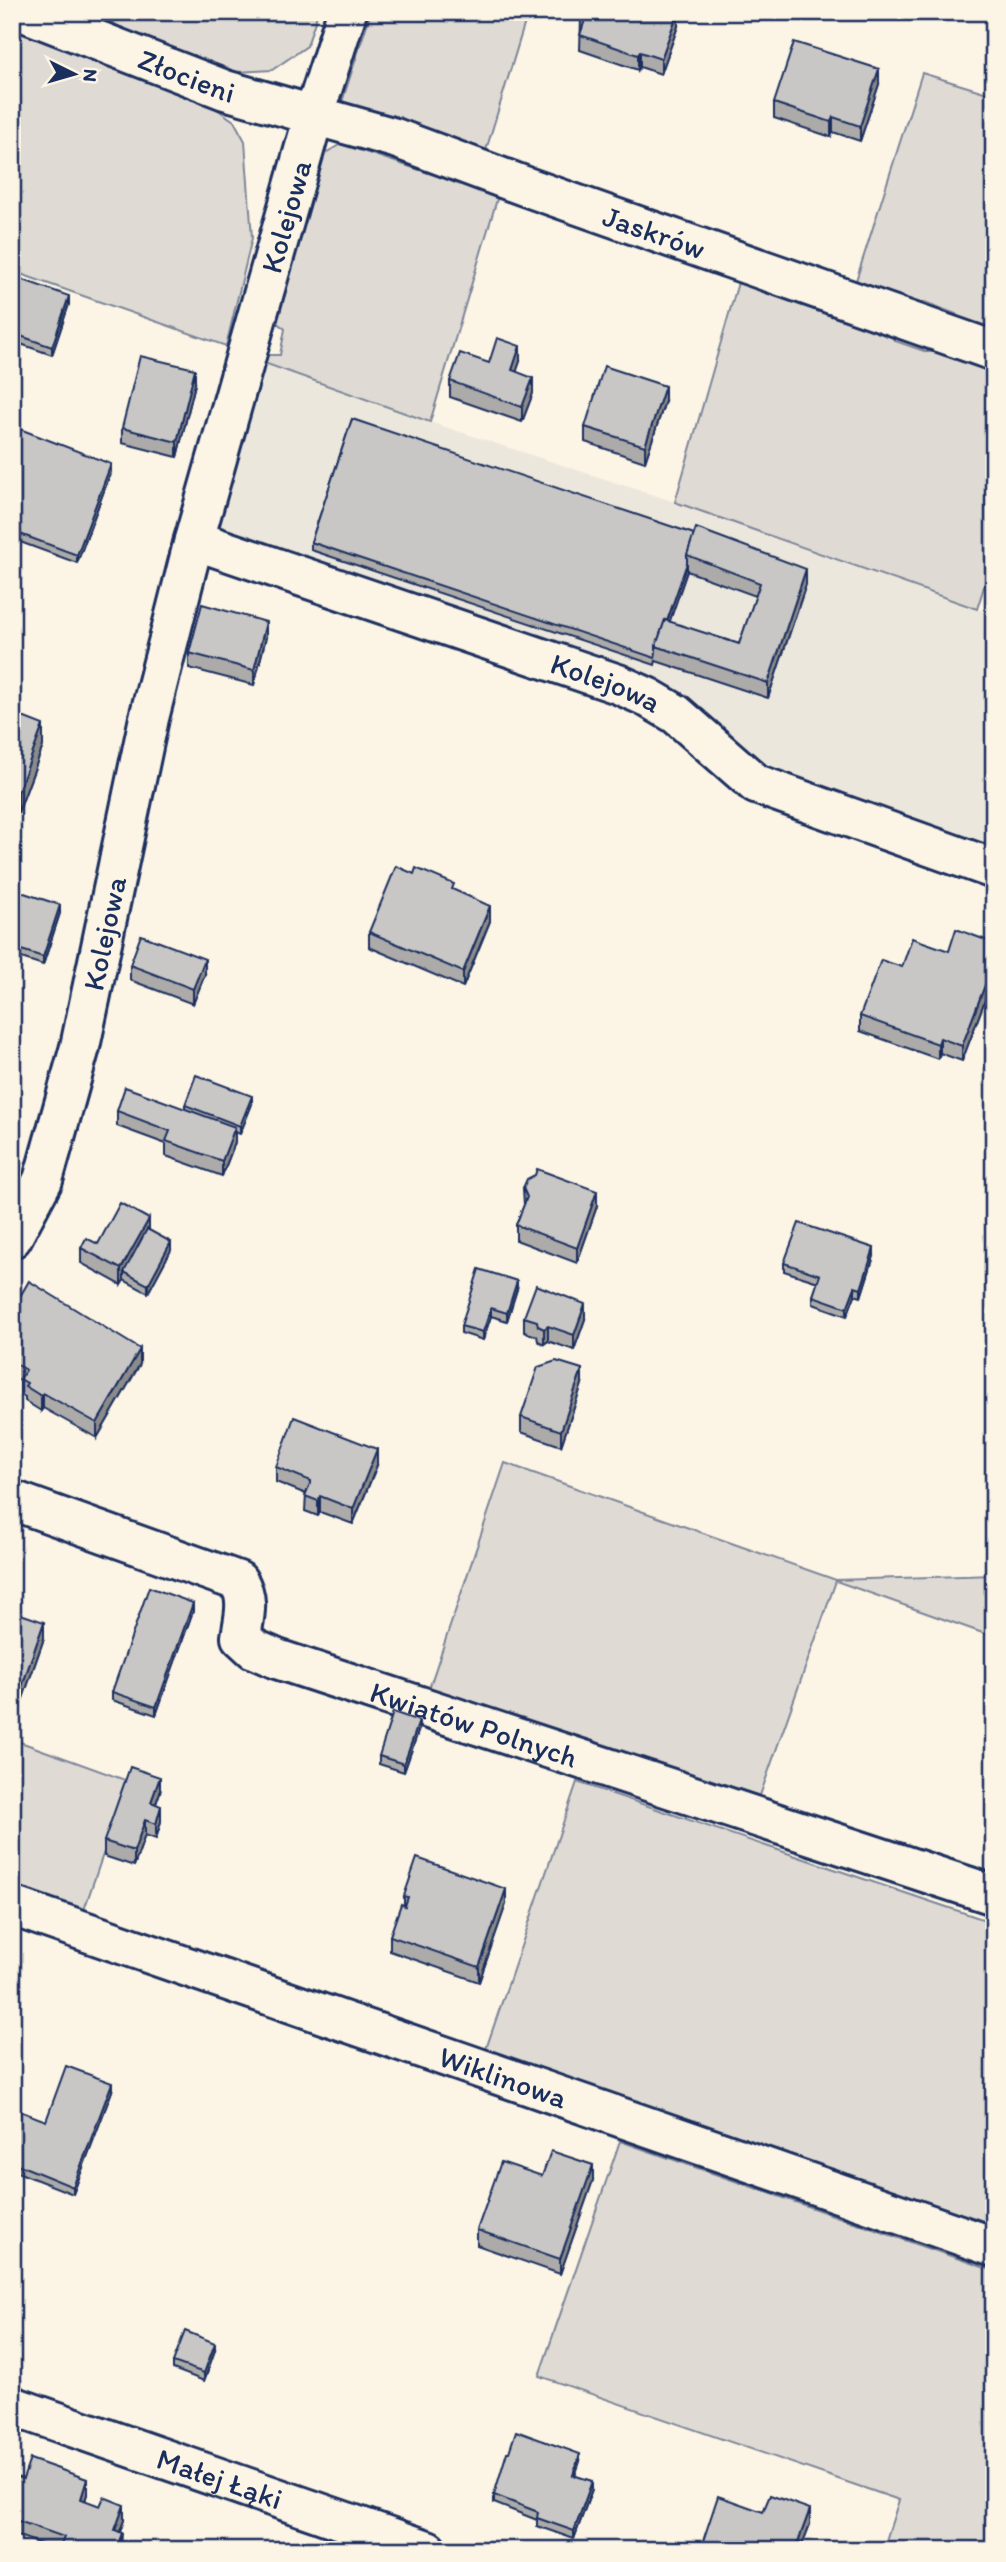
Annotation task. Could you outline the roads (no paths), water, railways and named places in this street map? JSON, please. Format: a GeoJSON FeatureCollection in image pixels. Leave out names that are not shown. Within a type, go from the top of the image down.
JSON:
{"type":"FeatureCollection","features":[{"type":"Feature","properties":{"kind":"street","name":"Złocieni"},"geometry":{"type":"LineString","coordinates":[[24,12],[225,90],[314,115]]}},
{"type":"Feature","properties":{"kind":"street","name":"Kolejowa"},"geometry":{"type":"LineString","coordinates":[[12,1238],[44,1181],[80,1047],[149,718],[194,540],[314,115],[347,12]]}},
{"type":"Feature","properties":{"kind":"street","name":"Jaskrów"},"geometry":{"type":"LineString","coordinates":[[314,115],[395,138],[994,351]]}},
{"type":"Feature","properties":{"kind":"street","name":"Kolejowa"},"geometry":{"type":"LineString","coordinates":[[194,540],[618,684],[648,697],[676,714],[756,783],[994,869]]}},
{"type":"Feature","properties":{"kind":"street","name":"Kwiatów Polnych"},"geometry":{"type":"LineString","coordinates":[[12,1500],[238,1581],[245,1592],[246,1602],[241,1637],[254,1649],[277,1659],[994,1895]]}},
{"type":"Feature","properties":{"kind":"street","name":"Wiklinowa"},"geometry":{"type":"LineString","coordinates":[[12,1906],[994,2246]]}},
{"type":"Feature","properties":{"kind":"street","name":"Małej Łąki"},"geometry":{"type":"LineString","coordinates":[[12,2406],[427,2550]]}}]}
